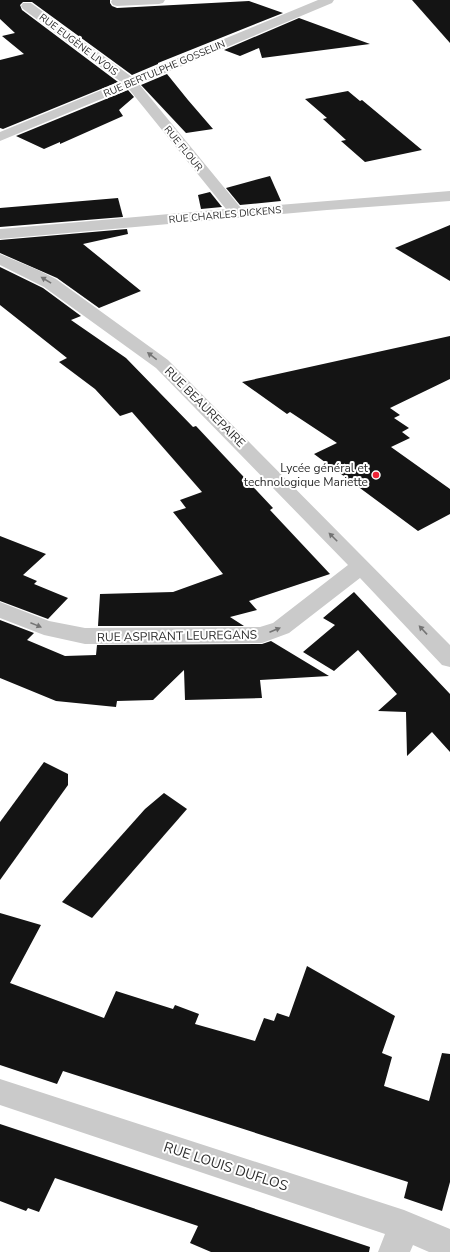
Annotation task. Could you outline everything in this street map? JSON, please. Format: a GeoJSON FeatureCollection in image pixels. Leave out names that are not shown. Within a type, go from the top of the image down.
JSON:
{"type":"FeatureCollection","features":[{"type":"Feature","properties":{"kind":"street"},"geometry":{"type":"LineString","coordinates":[[117,2],[159,0]]}},
{"type":"Feature","properties":{"kind":"street","name":"RUE BERTULPHE GOSSELIN"},"geometry":{"type":"LineString","coordinates":[[0,137],[328,0]]}},
{"type":"Feature","properties":{"kind":"street","name":"RUE EUGÈNE LIVOIS"},"geometry":{"type":"LineString","coordinates":[[48,5],[21,6],[130,82]]}},
{"type":"Feature","properties":{"kind":"street","name":"RUE FLOUR"},"geometry":{"type":"LineString","coordinates":[[130,82],[237,213]]}},
{"type":"Feature","properties":{"kind":"street","name":"RUE CHARLES DICKENS"},"geometry":{"type":"LineString","coordinates":[[0,234],[450,196]]}},
{"type":"Feature","properties":{"kind":"street","name":"RUE BEAUREPAIRE"},"geometry":{"type":"LineString","coordinates":[[0,259],[32,273],[50,283],[155,358],[361,566],[450,659]]}},
{"type":"Feature","properties":{"kind":"street","name":"RUE ASPIRANT LEUREGANS"},"geometry":{"type":"LineString","coordinates":[[0,610],[51,630],[66,634],[85,636],[262,635],[281,628],[361,566]]}},
{"type":"Feature","properties":{"kind":"street","name":"RUE LOUIS DUFLOS"},"geometry":{"type":"LineString","coordinates":[[0,1092],[399,1238],[450,1245]]}},
{"type":"Feature","properties":{"kind":"building"},"geometry":{"type":"Polygon","coordinates":[[[0,0],[110,0],[112,6],[117,8],[249,1],[283,13],[158,63],[132,75],[32,2],[23,2],[20,5],[22,10],[118,82],[3,129],[0,128],[0,60],[24,54],[2,36],[15,33],[0,19],[0,0]]]}},
{"type":"Feature","properties":{"kind":"building"},"geometry":{"type":"Polygon","coordinates":[[[412,0],[450,0],[450,43],[412,0]]]}},
{"type":"Feature","properties":{"kind":"building"},"geometry":{"type":"Polygon","coordinates":[[[299,18],[370,44],[262,58],[259,48],[240,56],[224,50],[299,18]]]}},
{"type":"Feature","properties":{"kind":"building"},"geometry":{"type":"Polygon","coordinates":[[[167,74],[213,129],[186,133],[141,85],[167,74]]]}},
{"type":"Feature","properties":{"kind":"building"},"geometry":{"type":"Polygon","coordinates":[[[128,90],[134,97],[119,110],[123,116],[60,144],[60,142],[44,149],[16,136],[128,90]]]}},
{"type":"Feature","properties":{"kind":"building"},"geometry":{"type":"Polygon","coordinates":[[[348,91],[360,101],[362,100],[422,150],[365,162],[341,141],[346,140],[323,119],[327,118],[305,99],[348,91]]]}},
{"type":"Feature","properties":{"kind":"building"},"geometry":{"type":"Polygon","coordinates":[[[270,176],[281,201],[240,205],[226,188],[270,176]]]}},
{"type":"Feature","properties":{"kind":"building"},"geometry":{"type":"Polygon","coordinates":[[[210,192],[222,207],[201,209],[198,195],[210,192]]]}},
{"type":"Feature","properties":{"kind":"building"},"geometry":{"type":"Polygon","coordinates":[[[118,198],[123,217],[0,227],[0,208],[118,198]]]}},
{"type":"Feature","properties":{"kind":"building"},"geometry":{"type":"Polygon","coordinates":[[[450,225],[450,281],[395,248],[450,225]]]}},
{"type":"Feature","properties":{"kind":"building"},"geometry":{"type":"Polygon","coordinates":[[[127,229],[128,234],[83,244],[141,291],[99,308],[57,278],[0,253],[0,240],[127,229]]]}},
{"type":"Feature","properties":{"kind":"building"},"geometry":{"type":"Polygon","coordinates":[[[0,267],[43,288],[81,316],[71,320],[126,358],[193,427],[196,426],[273,508],[270,510],[330,574],[249,601],[257,610],[230,617],[244,626],[98,626],[100,594],[173,592],[223,574],[173,512],[186,508],[180,500],[202,492],[132,412],[120,416],[95,389],[59,362],[67,358],[0,305],[0,267]]]}},
{"type":"Feature","properties":{"kind":"building"},"geometry":{"type":"Polygon","coordinates":[[[450,336],[450,379],[390,408],[400,415],[394,418],[409,428],[402,432],[410,438],[391,447],[450,489],[450,514],[418,531],[314,454],[337,443],[290,412],[287,414],[242,382],[450,336]]]}},
{"type":"Feature","properties":{"kind":"building"},"geometry":{"type":"Polygon","coordinates":[[[0,536],[46,554],[23,575],[37,581],[34,584],[68,598],[48,619],[0,601],[0,536]]]}},
{"type":"Feature","properties":{"kind":"building"},"geometry":{"type":"Polygon","coordinates":[[[354,592],[450,694],[450,752],[432,732],[407,756],[406,712],[378,711],[397,694],[358,650],[334,671],[303,652],[335,625],[323,618],[354,592]]]}},
{"type":"Feature","properties":{"kind":"building"},"geometry":{"type":"Polygon","coordinates":[[[0,620],[34,633],[27,640],[65,656],[96,655],[97,645],[262,644],[271,641],[329,676],[260,680],[262,698],[185,700],[184,670],[153,700],[117,701],[116,707],[56,701],[0,678],[0,620]]]}},
{"type":"Feature","properties":{"kind":"building"},"geometry":{"type":"Polygon","coordinates":[[[44,762],[68,774],[68,785],[0,880],[0,822],[44,762]]]}},
{"type":"Feature","properties":{"kind":"building"},"geometry":{"type":"Polygon","coordinates":[[[164,793],[187,809],[92,918],[62,902],[145,809],[164,793]]]}},
{"type":"Feature","properties":{"kind":"building"},"geometry":{"type":"Polygon","coordinates":[[[0,913],[41,925],[10,983],[104,1018],[116,991],[173,1009],[175,1005],[199,1014],[195,1024],[255,1041],[264,1018],[274,1021],[277,1013],[289,1017],[307,966],[395,1016],[382,1053],[392,1057],[384,1086],[429,1101],[442,1053],[450,1054],[450,1182],[442,1211],[404,1198],[408,1182],[63,1071],[57,1084],[0,1065],[0,913]]]}},
{"type":"Feature","properties":{"kind":"building"},"geometry":{"type":"Polygon","coordinates":[[[0,1124],[370,1247],[369,1252],[211,1252],[190,1243],[198,1226],[55,1178],[39,1212],[28,1208],[26,1211],[0,1201],[0,1124]]]}},
{"type":"Feature","properties":{"kind":"place","name":"Lycée général et technologique Mariette"},"geometry":{"type":"Point","coordinates":[376,475]}}]}
